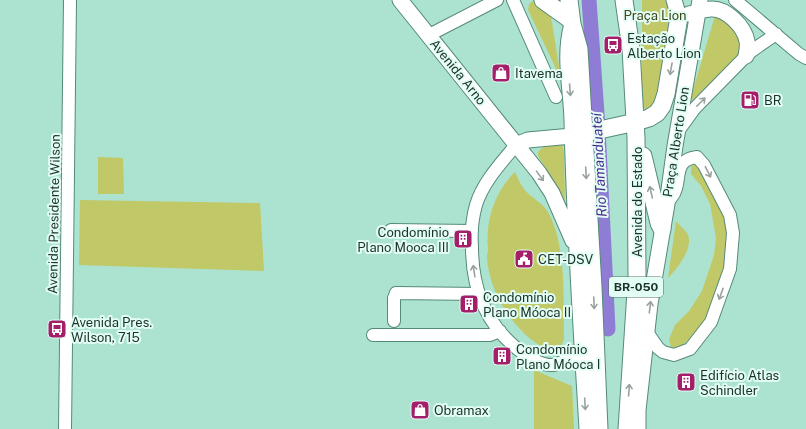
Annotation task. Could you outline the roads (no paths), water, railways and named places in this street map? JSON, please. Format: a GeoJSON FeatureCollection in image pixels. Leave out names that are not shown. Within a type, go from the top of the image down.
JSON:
{"type":"FeatureCollection","features":[{"type":"Feature","properties":{"kind":"highway"},"geometry":{"type":"LineString","coordinates":[[544,0],[572,22]]}},
{"type":"Feature","properties":{"kind":"highway","name":"BR-050"},"geometry":{"type":"LineString","coordinates":[[569,0],[572,22],[579,49],[578,135],[593,287],[599,429]]}},
{"type":"Feature","properties":{"kind":"highway","name":"Avenida do Estado"},"geometry":{"type":"LineString","coordinates":[[624,0],[631,49],[636,122],[637,276],[627,429]]}},
{"type":"Feature","properties":{"kind":"highway"},"geometry":{"type":"LineString","coordinates":[[631,49],[634,5],[636,0]]}},
{"type":"Feature","properties":{"kind":"highway"},"geometry":{"type":"LineString","coordinates":[[578,135],[636,122],[649,118],[657,113],[662,106],[666,94],[679,17]]}},
{"type":"Feature","properties":{"kind":"highway"},"geometry":{"type":"LineString","coordinates":[[636,145],[642,153],[659,223],[662,229]]}},
{"type":"Feature","properties":{"kind":"main road","name":"Avenida Arno"},"geometry":{"type":"LineString","coordinates":[[400,0],[516,145]]}},
{"type":"Feature","properties":{"kind":"main road"},"geometry":{"type":"LineString","coordinates":[[674,0],[679,17]]}},
{"type":"Feature","properties":{"kind":"main road"},"geometry":{"type":"LineString","coordinates":[[679,17],[683,0]]}},
{"type":"Feature","properties":{"kind":"main road"},"geometry":{"type":"LineString","coordinates":[[679,17],[710,7],[740,16],[746,22],[754,37],[749,53]]}},
{"type":"Feature","properties":{"kind":"main road","name":"Praça Alberto Lion"},"geometry":{"type":"LineString","coordinates":[[662,229],[686,80],[702,38],[710,7]]}},
{"type":"Feature","properties":{"kind":"main road"},"geometry":{"type":"LineString","coordinates":[[578,253],[567,224],[552,193],[516,145],[528,140],[578,135],[578,253],[587,429]]}},
{"type":"Feature","properties":{"kind":"main road","name":"Avenida do Estado"},"geometry":{"type":"LineString","coordinates":[[638,429],[638,410],[647,332],[662,229]]}},
{"type":"Feature","properties":{"kind":"street","name":"Avenida Presidente Wilson"},"geometry":{"type":"LineString","coordinates":[[65,429],[70,0]]}},
{"type":"Feature","properties":{"kind":"street"},"geometry":{"type":"LineString","coordinates":[[429,35],[497,0]]}},
{"type":"Feature","properties":{"kind":"street"},"geometry":{"type":"LineString","coordinates":[[513,0],[556,97]]}},
{"type":"Feature","properties":{"kind":"street"},"geometry":{"type":"LineString","coordinates":[[735,0],[799,54],[806,58]]}},
{"type":"Feature","properties":{"kind":"street"},"geometry":{"type":"LineString","coordinates":[[678,133],[695,108],[749,53],[776,34]]}},
{"type":"Feature","properties":{"kind":"street"},"geometry":{"type":"LineString","coordinates":[[516,145],[486,183],[476,205],[472,231],[472,260],[479,294],[487,312],[500,331],[511,343],[528,356],[543,364],[554,365],[583,351]]}},
{"type":"Feature","properties":{"kind":"street","name":"Praça Alberto Lion"},"geometry":{"type":"LineString","coordinates":[[647,332],[658,348],[664,352],[674,355],[690,349],[711,322],[730,269],[733,233],[730,215],[704,164],[697,156],[685,159],[681,165],[676,193],[667,204]]}},
{"type":"Feature","properties":{"kind":"street"},"geometry":{"type":"LineString","coordinates":[[391,230],[472,231]]}},
{"type":"Feature","properties":{"kind":"street"},"geometry":{"type":"LineString","coordinates":[[394,321],[394,298],[396,293],[479,294]]}},
{"type":"Feature","properties":{"kind":"street"},"geometry":{"type":"LineString","coordinates":[[372,335],[490,335],[500,331]]}},
{"type":"Feature","properties":{"kind":"waterway","name":"Rio Tamanduateí"},"geometry":{"type":"LineString","coordinates":[[589,0],[598,128],[608,329]]}},
{"type":"Feature","properties":{"kind":"place","name":"Estação Alberto Lion"},"geometry":{"type":"Point","coordinates":[613,45]}},
{"type":"Feature","properties":{"kind":"place","name":"Itavema"},"geometry":{"type":"Point","coordinates":[501,73]}},
{"type":"Feature","properties":{"kind":"place","name":"BR"},"geometry":{"type":"Point","coordinates":[750,100]}},
{"type":"Feature","properties":{"kind":"place","name":"Condomínio Plano Mooca III"},"geometry":{"type":"Point","coordinates":[463,239]}},
{"type":"Feature","properties":{"kind":"place","name":"CET-DSV"},"geometry":{"type":"Point","coordinates":[524,259]}},
{"type":"Feature","properties":{"kind":"place","name":"Condomínio Plano Móoca II"},"geometry":{"type":"Point","coordinates":[469,304]}},
{"type":"Feature","properties":{"kind":"place","name":"Avenida Pres. Wilson, 715"},"geometry":{"type":"Point","coordinates":[57,329]}},
{"type":"Feature","properties":{"kind":"place","name":"Condomínio Plano Móoca I"},"geometry":{"type":"Point","coordinates":[502,356]}},
{"type":"Feature","properties":{"kind":"place","name":"Edifício Atlas Schindler"},"geometry":{"type":"Point","coordinates":[686,382]}},
{"type":"Feature","properties":{"kind":"place","name":"Obramax"},"geometry":{"type":"Point","coordinates":[420,410]}},
{"type":"Feature","properties":{"kind":"park label","name":"Praça Lion"},"geometry":{"type":"Point","coordinates":[655,15]}}]}
